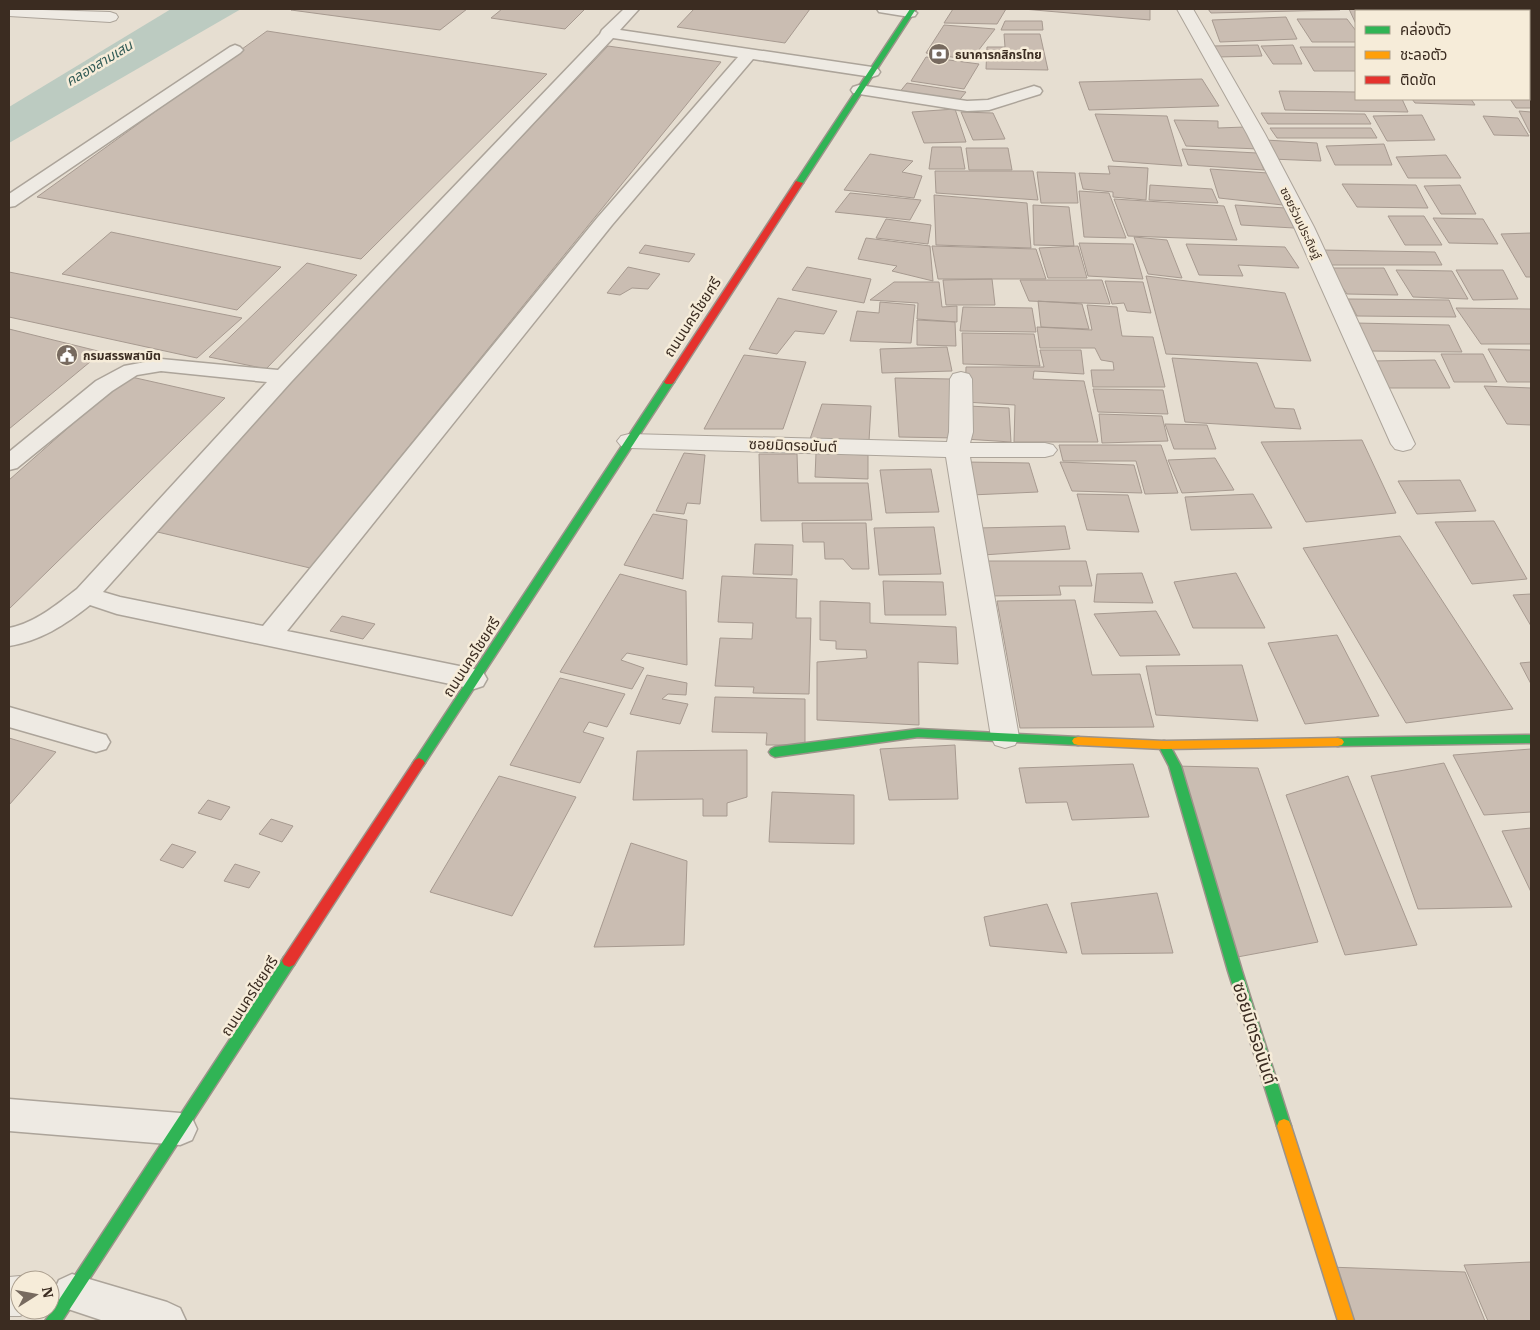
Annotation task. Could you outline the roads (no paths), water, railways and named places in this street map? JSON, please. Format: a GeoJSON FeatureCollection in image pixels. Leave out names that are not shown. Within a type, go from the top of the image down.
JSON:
{"type":"FeatureCollection","features":[{"type":"Feature","properties":{"kind":"main road","name":"ถนนนครไชยศรี"},"geometry":{"type":"LineString","coordinates":[[60,1300],[180,1130],[912,11]]}},
{"type":"Feature","properties":{"kind":"main road"},"geometry":{"type":"LineString","coordinates":[[775,752],[918,733],[1164,745],[1531,739]]}},
{"type":"Feature","properties":{"kind":"main road","name":"ซอยมิตรอนันต์"},"geometry":{"type":"LineString","coordinates":[[1164,745],[1175,766],[1235,971],[1346,1321]]}},
{"type":"Feature","properties":{"kind":"street","name":"ซอยร่วมประดิษฐ์"},"geometry":{"type":"LineString","coordinates":[[1184,9],[1256,134],[1304,227],[1403,444]]}},
{"type":"Feature","properties":{"kind":"street"},"geometry":{"type":"LineString","coordinates":[[9,11],[110,17]]}},
{"type":"Feature","properties":{"kind":"street"},"geometry":{"type":"LineString","coordinates":[[961,379],[961,432],[957,450],[1005,737]]}},
{"type":"Feature","properties":{"kind":"street","name":"ซอยมิตรอนันต์"},"geometry":{"type":"LineString","coordinates":[[629,441],[957,450],[1045,450]]}},
{"type":"Feature","properties":{"kind":"lane"},"geometry":{"type":"LineString","coordinates":[[9,637],[52,622],[86,595],[283,377],[632,9]]}},
{"type":"Feature","properties":{"kind":"lane"},"geometry":{"type":"LineString","coordinates":[[884,9],[912,11]]}},
{"type":"Feature","properties":{"kind":"lane"},"geometry":{"type":"LineString","coordinates":[[607,34],[872,72]]}},
{"type":"Feature","properties":{"kind":"lane"},"geometry":{"type":"LineString","coordinates":[[9,202],[235,50]]}},
{"type":"Feature","properties":{"kind":"lane"},"geometry":{"type":"LineString","coordinates":[[269,636],[605,220],[749,54]]}},
{"type":"Feature","properties":{"kind":"lane"},"geometry":{"type":"LineString","coordinates":[[859,90],[967,106],[989,105],[1034,91]]}},
{"type":"Feature","properties":{"kind":"lane"},"geometry":{"type":"LineString","coordinates":[[9,463],[104,386],[131,370],[162,365],[283,377]]}},
{"type":"Feature","properties":{"kind":"lane"},"geometry":{"type":"LineString","coordinates":[[86,595],[117,605],[474,679]]}},
{"type":"Feature","properties":{"kind":"lane"},"geometry":{"type":"LineString","coordinates":[[9,717],[96,742]]}},
{"type":"Feature","properties":{"kind":"lane"},"geometry":{"type":"LineString","coordinates":[[9,1115],[180,1130]]}},
{"type":"Feature","properties":{"kind":"lane"},"geometry":{"type":"LineString","coordinates":[[60,1303],[167,1321]]}},
{"type":"Feature","properties":{"kind":"water","name":"คลองสามเสน"},"geometry":{"type":"Polygon","coordinates":[[[171,9],[241,9],[9,143],[9,107],[171,9]]]}},
{"type":"Feature","properties":{"kind":"place","name":"ธนาคารกสิกรไทย"},"geometry":{"type":"Point","coordinates":[939,54]}},
{"type":"Feature","properties":{"kind":"place","name":"กรมสรรพสามิต"},"geometry":{"type":"Point","coordinates":[67,355]}}]}
